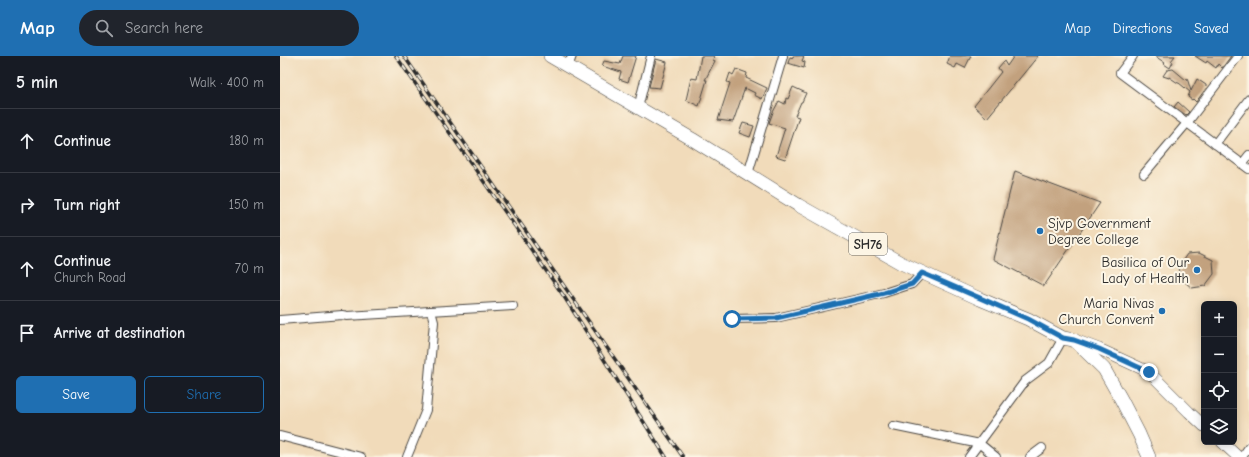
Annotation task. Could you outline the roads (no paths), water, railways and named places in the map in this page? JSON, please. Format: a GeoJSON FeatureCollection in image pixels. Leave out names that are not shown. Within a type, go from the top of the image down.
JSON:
{"type":"FeatureCollection","features":[{"type":"Feature","properties":{"kind":"main road","name":"SH76"},"geometry":{"type":"LineString","coordinates":[[550,56],[570,61],[638,108],[798,205],[901,263],[1028,319],[1069,339],[1104,369],[1136,427],[1148,457]]}},
{"type":"Feature","properties":{"kind":"street"},"geometry":{"type":"LineString","coordinates":[[638,108],[651,56]]}},
{"type":"Feature","properties":{"kind":"street"},"geometry":{"type":"LineString","coordinates":[[748,174],[783,56]]}},
{"type":"Feature","properties":{"kind":"street"},"geometry":{"type":"LineString","coordinates":[[1133,56],[1120,73],[1246,166],[1249,155]]}},
{"type":"Feature","properties":{"kind":"street"},"geometry":{"type":"LineString","coordinates":[[1144,174],[1187,123],[1238,56]]}},
{"type":"Feature","properties":{"kind":"street"},"geometry":{"type":"LineString","coordinates":[[1215,144],[1249,99]]}},
{"type":"Feature","properties":{"kind":"street"},"geometry":{"type":"LineString","coordinates":[[732,319],[776,318],[884,293],[912,284],[922,273]]}},
{"type":"Feature","properties":{"kind":"street"},"geometry":{"type":"LineString","coordinates":[[280,320],[342,315],[347,316],[513,306]]}},
{"type":"Feature","properties":{"kind":"street"},"geometry":{"type":"LineString","coordinates":[[407,457],[426,410],[434,322],[431,311]]}},
{"type":"Feature","properties":{"kind":"street"},"geometry":{"type":"LineString","coordinates":[[969,457],[1025,381],[1049,363],[1069,339],[1099,349],[1149,372],[1201,423]]}},
{"type":"Feature","properties":{"kind":"street"},"geometry":{"type":"LineString","coordinates":[[893,426],[980,444],[996,457]]}},
{"type":"Feature","properties":{"kind":"street"},"geometry":{"type":"LineString","coordinates":[[280,436],[361,457]]}},
{"type":"Feature","properties":{"kind":"street"},"geometry":{"type":"LineString","coordinates":[[1225,445],[1238,457]]}},
{"type":"Feature","properties":{"kind":"street"},"geometry":{"type":"LineString","coordinates":[[1242,457],[1249,447]]}},
{"type":"Feature","properties":{"kind":"street"},"geometry":{"type":"LineString","coordinates":[[1030,457],[1042,448]]}},
{"type":"Feature","properties":{"kind":"railway"},"geometry":{"type":"LineString","coordinates":[[396,56],[563,295],[666,457]]}},
{"type":"Feature","properties":{"kind":"railway"},"geometry":{"type":"LineString","coordinates":[[404,56],[683,457]]}},
{"type":"Feature","properties":{"kind":"place","name":"Sjvp Government Degree College"},"geometry":{"type":"Point","coordinates":[1040,231]}},
{"type":"Feature","properties":{"kind":"place","name":"Basilica of Our Lady of Health"},"geometry":{"type":"Point","coordinates":[1197,270]}},
{"type":"Feature","properties":{"kind":"place","name":"Maria Nivas Church Convent"},"geometry":{"type":"Point","coordinates":[1162,311]}}]}
